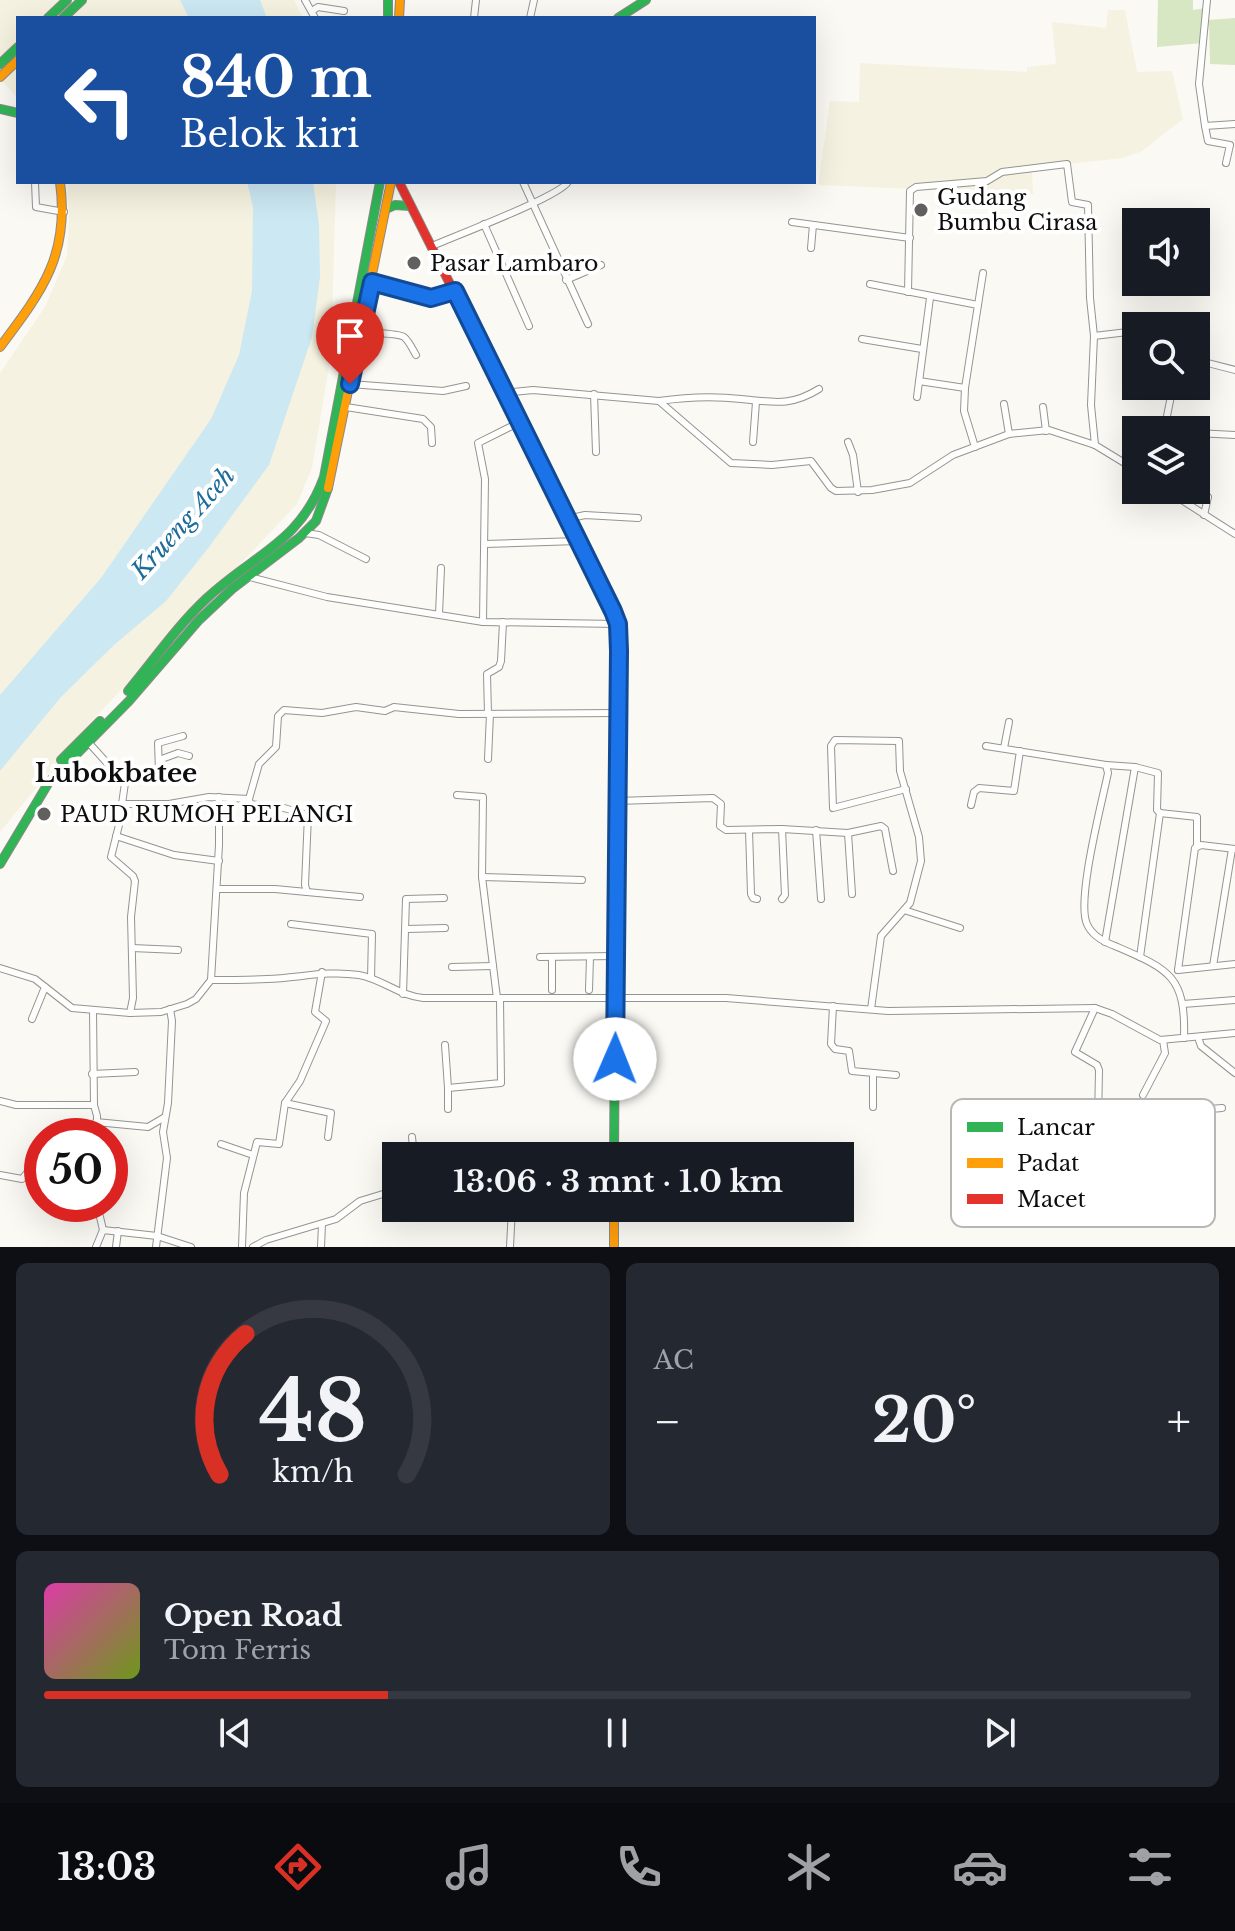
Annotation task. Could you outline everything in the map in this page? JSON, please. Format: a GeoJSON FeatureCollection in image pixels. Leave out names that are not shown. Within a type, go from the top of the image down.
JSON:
{"type":"FeatureCollection","features":[{"type":"Feature","properties":{"kind":"main road"},"geometry":{"type":"LineString","coordinates":[[50,16],[67,0]]}},
{"type":"Feature","properties":{"kind":"main road"},"geometry":{"type":"LineString","coordinates":[[65,16],[82,0]]}},
{"type":"Feature","properties":{"kind":"main road"},"geometry":{"type":"LineString","coordinates":[[621,16],[646,0]]}},
{"type":"Feature","properties":{"kind":"main road"},"geometry":{"type":"LineString","coordinates":[[0,64],[16,49]]}},
{"type":"Feature","properties":{"kind":"main road"},"geometry":{"type":"LineString","coordinates":[[0,77],[16,62]]}},
{"type":"Feature","properties":{"kind":"main road"},"geometry":{"type":"LineString","coordinates":[[1,344],[55,263],[62,244],[64,212],[60,184]]}},
{"type":"Feature","properties":{"kind":"main road"},"geometry":{"type":"LineString","coordinates":[[0,864],[45,788],[199,620],[316,521],[329,486],[346,407],[380,184]]}},
{"type":"Feature","properties":{"kind":"main road"},"geometry":{"type":"LineString","coordinates":[[0,849],[41,782],[124,695],[196,609],[223,583],[294,533],[317,500],[372,282],[391,184]]}},
{"type":"Feature","properties":{"kind":"main road"},"geometry":{"type":"LineString","coordinates":[[400,184],[618,624],[614,1142]]}},
{"type":"Feature","properties":{"kind":"main road"},"geometry":{"type":"LineString","coordinates":[[386,209],[395,205],[410,206]]}},
{"type":"Feature","properties":{"kind":"main road"},"geometry":{"type":"LineString","coordinates":[[614,1222],[614,1247]]}},
{"type":"Feature","properties":{"kind":"street"},"geometry":{"type":"LineString","coordinates":[[305,0],[316,9],[344,11]]}},
{"type":"Feature","properties":{"kind":"street"},"geometry":{"type":"LineString","coordinates":[[525,0],[534,1]]}},
{"type":"Feature","properties":{"kind":"street"},"geometry":{"type":"LineString","coordinates":[[1207,0],[1198,95],[1208,141],[1230,145],[1226,163]]}},
{"type":"Feature","properties":{"kind":"street"},"geometry":{"type":"LineString","coordinates":[[1205,126],[1235,124]]}},
{"type":"Feature","properties":{"kind":"street"},"geometry":{"type":"LineString","coordinates":[[908,292],[910,191],[916,187],[945,187],[987,181],[1002,172],[1067,164],[1072,202],[1088,205],[1094,336],[1091,405],[1095,445]]}},
{"type":"Feature","properties":{"kind":"street"},"geometry":{"type":"LineString","coordinates":[[35,184],[36,207],[64,212]]}},
{"type":"Feature","properties":{"kind":"street"},"geometry":{"type":"LineString","coordinates":[[524,184],[588,324]]}},
{"type":"Feature","properties":{"kind":"street"},"geometry":{"type":"LineString","coordinates":[[432,246],[532,203],[567,184]]}},
{"type":"Feature","properties":{"kind":"street"},"geometry":{"type":"LineString","coordinates":[[792,222],[910,238]]}},
{"type":"Feature","properties":{"kind":"street"},"geometry":{"type":"LineString","coordinates":[[484,224],[529,326]]}},
{"type":"Feature","properties":{"kind":"street"},"geometry":{"type":"LineString","coordinates":[[811,248],[813,225]]}},
{"type":"Feature","properties":{"kind":"street"},"geometry":{"type":"LineString","coordinates":[[566,280],[601,265]]}},
{"type":"Feature","properties":{"kind":"street"},"geometry":{"type":"LineString","coordinates":[[975,447],[964,411],[965,388],[983,273]]}},
{"type":"Feature","properties":{"kind":"street"},"geometry":{"type":"LineString","coordinates":[[372,282],[431,298],[455,291]]}},
{"type":"Feature","properties":{"kind":"street"},"geometry":{"type":"LineString","coordinates":[[870,284],[978,305]]}},
{"type":"Feature","properties":{"kind":"street"},"geometry":{"type":"LineString","coordinates":[[917,397],[930,298]]}},
{"type":"Feature","properties":{"kind":"street"},"geometry":{"type":"LineString","coordinates":[[1094,336],[1122,332]]}},
{"type":"Feature","properties":{"kind":"street"},"geometry":{"type":"LineString","coordinates":[[357,336],[399,335],[405,338],[416,355]]}},
{"type":"Feature","properties":{"kind":"street"},"geometry":{"type":"LineString","coordinates":[[862,339],[922,349]]}},
{"type":"Feature","properties":{"kind":"street"},"geometry":{"type":"LineString","coordinates":[[1210,364],[1235,370]]}},
{"type":"Feature","properties":{"kind":"street"},"geometry":{"type":"LineString","coordinates":[[919,381],[965,388]]}},
{"type":"Feature","properties":{"kind":"street"},"geometry":{"type":"LineString","coordinates":[[350,384],[443,391],[466,386]]}},
{"type":"Feature","properties":{"kind":"street"},"geometry":{"type":"LineString","coordinates":[[504,393],[519,390],[659,401],[710,398],[792,402],[819,389]]}},
{"type":"Feature","properties":{"kind":"street"},"geometry":{"type":"LineString","coordinates":[[594,394],[596,452]]}},
{"type":"Feature","properties":{"kind":"street"},"geometry":{"type":"LineString","coordinates":[[659,401],[731,463],[772,465],[811,461],[831,488],[842,492],[910,483],[953,455],[1009,434],[1046,431],[1095,445],[1122,461]]}},
{"type":"Feature","properties":{"kind":"street"},"geometry":{"type":"LineString","coordinates":[[753,442],[756,402]]}},
{"type":"Feature","properties":{"kind":"street"},"geometry":{"type":"LineString","coordinates":[[1004,404],[1009,434]]}},
{"type":"Feature","properties":{"kind":"street"},"geometry":{"type":"LineString","coordinates":[[346,407],[423,419],[431,427],[432,443]]}},
{"type":"Feature","properties":{"kind":"street"},"geometry":{"type":"LineString","coordinates":[[1043,407],[1046,431]]}},
{"type":"Feature","properties":{"kind":"street"},"geometry":{"type":"LineString","coordinates":[[483,622],[485,479],[479,441],[518,423]]}},
{"type":"Feature","properties":{"kind":"street"},"geometry":{"type":"LineString","coordinates":[[1210,433],[1235,435]]}},
{"type":"Feature","properties":{"kind":"street"},"geometry":{"type":"LineString","coordinates":[[848,442],[858,492]]}},
{"type":"Feature","properties":{"kind":"street"},"geometry":{"type":"LineString","coordinates":[[1187,504],[1235,534]]}},
{"type":"Feature","properties":{"kind":"street"},"geometry":{"type":"LineString","coordinates":[[1204,515],[1206,504]]}},
{"type":"Feature","properties":{"kind":"street"},"geometry":{"type":"LineString","coordinates":[[567,519],[585,515],[638,518]]}},
{"type":"Feature","properties":{"kind":"street"},"geometry":{"type":"LineString","coordinates":[[305,533],[319,535],[366,559]]}},
{"type":"Feature","properties":{"kind":"street"},"geometry":{"type":"LineString","coordinates":[[485,544],[578,541]]}},
{"type":"Feature","properties":{"kind":"street"},"geometry":{"type":"LineString","coordinates":[[439,614],[441,568]]}},
{"type":"Feature","properties":{"kind":"street"},"geometry":{"type":"LineString","coordinates":[[249,577],[327,597],[483,622],[618,624]]}},
{"type":"Feature","properties":{"kind":"street"},"geometry":{"type":"LineString","coordinates":[[488,759],[487,674],[499,667],[501,661],[503,622]]}},
{"type":"Feature","properties":{"kind":"street"},"geometry":{"type":"LineString","coordinates":[[307,892],[308,815],[284,808],[250,804],[249,799],[259,764],[276,747],[278,716],[284,710],[322,713],[356,707],[380,712],[394,707],[459,714],[617,713]]}},
{"type":"Feature","properties":{"kind":"street"},"geometry":{"type":"LineString","coordinates":[[1004,748],[1009,722]]}},
{"type":"Feature","properties":{"kind":"street"},"geometry":{"type":"LineString","coordinates":[[125,783],[142,774],[159,771],[158,743],[183,736]]}},
{"type":"Feature","properties":{"kind":"street"},"geometry":{"type":"LineString","coordinates":[[871,1009],[881,936],[913,895],[921,861],[919,837],[906,789],[900,771],[899,741],[835,740],[831,746],[833,808],[906,789]]}},
{"type":"Feature","properties":{"kind":"street"},"geometry":{"type":"LineString","coordinates":[[89,743],[125,783],[111,857],[135,881],[131,917],[130,1013]]}},
{"type":"Feature","properties":{"kind":"street"},"geometry":{"type":"LineString","coordinates":[[986,746],[1135,767],[1159,775],[1156,806],[1160,813],[1140,957]]}},
{"type":"Feature","properties":{"kind":"street"},"geometry":{"type":"LineString","coordinates":[[971,805],[974,792],[979,788],[1014,791],[1020,751]]}},
{"type":"Feature","properties":{"kind":"street"},"geometry":{"type":"LineString","coordinates":[[159,760],[178,753],[189,756]]}},
{"type":"Feature","properties":{"kind":"street"},"geometry":{"type":"LineString","coordinates":[[1106,765],[1108,773],[1086,887],[1087,926],[1105,942],[1175,973],[1235,964]]}},
{"type":"Feature","properties":{"kind":"street"},"geometry":{"type":"LineString","coordinates":[[1105,942],[1135,767]]}},
{"type":"Feature","properties":{"kind":"street"},"geometry":{"type":"LineString","coordinates":[[448,1088],[501,1083],[498,999],[482,877],[483,797],[457,795]]}},
{"type":"Feature","properties":{"kind":"street"},"geometry":{"type":"LineString","coordinates":[[123,804],[169,804],[219,797],[249,799]]}},
{"type":"Feature","properties":{"kind":"street"},"geometry":{"type":"LineString","coordinates":[[0,968],[29,976],[68,1007],[150,1013],[192,1002],[211,980],[219,861],[219,797]]}},
{"type":"Feature","properties":{"kind":"street"},"geometry":{"type":"LineString","coordinates":[[616,801],[713,798],[721,804],[722,829],[848,833],[883,827],[893,871]]}},
{"type":"Feature","properties":{"kind":"street"},"geometry":{"type":"LineString","coordinates":[[1160,813],[1197,817],[1197,846],[1175,973],[1183,1004],[1180,1038]]}},
{"type":"Feature","properties":{"kind":"street"},"geometry":{"type":"LineString","coordinates":[[782,829],[785,895],[782,899]]}},
{"type":"Feature","properties":{"kind":"street"},"geometry":{"type":"LineString","coordinates":[[749,830],[751,894],[757,899]]}},
{"type":"Feature","properties":{"kind":"street"},"geometry":{"type":"LineString","coordinates":[[816,830],[821,899]]}},
{"type":"Feature","properties":{"kind":"street"},"geometry":{"type":"LineString","coordinates":[[848,833],[852,894]]}},
{"type":"Feature","properties":{"kind":"street"},"geometry":{"type":"LineString","coordinates":[[116,836],[174,855],[219,861]]}},
{"type":"Feature","properties":{"kind":"street"},"geometry":{"type":"LineString","coordinates":[[1197,846],[1234,849],[1213,966]]}},
{"type":"Feature","properties":{"kind":"street"},"geometry":{"type":"LineString","coordinates":[[482,877],[582,880]]}},
{"type":"Feature","properties":{"kind":"street"},"geometry":{"type":"LineString","coordinates":[[217,889],[275,889],[360,897]]}},
{"type":"Feature","properties":{"kind":"street"},"geometry":{"type":"LineString","coordinates":[[403,994],[406,899],[444,898]]}},
{"type":"Feature","properties":{"kind":"street"},"geometry":{"type":"LineString","coordinates":[[904,910],[960,928]]}},
{"type":"Feature","properties":{"kind":"street"},"geometry":{"type":"LineString","coordinates":[[291,924],[372,934],[371,978]]}},
{"type":"Feature","properties":{"kind":"street"},"geometry":{"type":"LineString","coordinates":[[407,929],[445,928]]}},
{"type":"Feature","properties":{"kind":"street"},"geometry":{"type":"LineString","coordinates":[[132,948],[178,950]]}},
{"type":"Feature","properties":{"kind":"street"},"geometry":{"type":"LineString","coordinates":[[540,957],[615,956]]}},
{"type":"Feature","properties":{"kind":"street"},"geometry":{"type":"LineString","coordinates":[[552,957],[552,990]]}},
{"type":"Feature","properties":{"kind":"street"},"geometry":{"type":"LineString","coordinates":[[589,990],[590,957]]}},
{"type":"Feature","properties":{"kind":"street"},"geometry":{"type":"LineString","coordinates":[[452,967],[493,966]]}},
{"type":"Feature","properties":{"kind":"street"},"geometry":{"type":"LineString","coordinates":[[211,980],[269,979],[322,972],[371,978],[403,994],[423,998],[726,998],[871,1009],[959,1011],[1095,1008],[1164,1040],[1235,1033]]}},
{"type":"Feature","properties":{"kind":"street"},"geometry":{"type":"LineString","coordinates":[[242,1247],[244,1193],[257,1142],[279,1144],[285,1103],[300,1081],[326,1021],[315,1012],[322,972]]}},
{"type":"Feature","properties":{"kind":"street"},"geometry":{"type":"LineString","coordinates":[[32,1019],[45,987]]}},
{"type":"Feature","properties":{"kind":"street"},"geometry":{"type":"LineString","coordinates":[[1183,1004],[1235,1000]]}},
{"type":"Feature","properties":{"kind":"street"},"geometry":{"type":"LineString","coordinates":[[833,1006],[831,1046],[849,1051],[853,1072],[896,1075]]}},
{"type":"Feature","properties":{"kind":"street"},"geometry":{"type":"LineString","coordinates":[[1095,1008],[1075,1052],[1097,1065],[1100,1099]]}},
{"type":"Feature","properties":{"kind":"street"},"geometry":{"type":"LineString","coordinates":[[156,1247],[167,1158],[163,1141],[168,1103],[170,1009]]}},
{"type":"Feature","properties":{"kind":"street"},"geometry":{"type":"LineString","coordinates":[[93,1010],[92,1074],[97,1118]]}},
{"type":"Feature","properties":{"kind":"street"},"geometry":{"type":"LineString","coordinates":[[1198,1037],[1201,1046],[1235,1072]]}},
{"type":"Feature","properties":{"kind":"street"},"geometry":{"type":"LineString","coordinates":[[1143,1095],[1165,1053],[1164,1040]]}},
{"type":"Feature","properties":{"kind":"street"},"geometry":{"type":"LineString","coordinates":[[445,1045],[448,1109]]}},
{"type":"Feature","properties":{"kind":"street"},"geometry":{"type":"LineString","coordinates":[[92,1074],[135,1072]]}},
{"type":"Feature","properties":{"kind":"street"},"geometry":{"type":"LineString","coordinates":[[873,1074],[873,1107]]}},
{"type":"Feature","properties":{"kind":"street"},"geometry":{"type":"LineString","coordinates":[[0,1101],[16,1105],[94,1105]]}},
{"type":"Feature","properties":{"kind":"street"},"geometry":{"type":"LineString","coordinates":[[285,1103],[331,1113],[328,1137]]}},
{"type":"Feature","properties":{"kind":"street"},"geometry":{"type":"LineString","coordinates":[[1215,1109],[1222,1108]]}},
{"type":"Feature","properties":{"kind":"street"},"geometry":{"type":"LineString","coordinates":[[128,1125],[148,1127],[165,1117]]}},
{"type":"Feature","properties":{"kind":"street"},"geometry":{"type":"LineString","coordinates":[[412,1137],[413,1142]]}},
{"type":"Feature","properties":{"kind":"street"},"geometry":{"type":"LineString","coordinates":[[221,1144],[253,1155]]}},
{"type":"Feature","properties":{"kind":"street"},"geometry":{"type":"LineString","coordinates":[[0,1175],[22,1179],[24,1177]]}},
{"type":"Feature","properties":{"kind":"street"},"geometry":{"type":"LineString","coordinates":[[253,1247],[266,1240],[336,1219],[360,1201],[382,1194]]}},
{"type":"Feature","properties":{"kind":"street"},"geometry":{"type":"LineString","coordinates":[[96,1247],[103,1230],[101,1222]]}},
{"type":"Feature","properties":{"kind":"street"},"geometry":{"type":"LineString","coordinates":[[510,1247],[511,1222]]}},
{"type":"Feature","properties":{"kind":"street"},"geometry":{"type":"LineString","coordinates":[[321,1247],[322,1224]]}},
{"type":"Feature","properties":{"kind":"street"},"geometry":{"type":"LineString","coordinates":[[103,1230],[157,1236],[191,1247]]}},
{"type":"Feature","properties":{"kind":"street"},"geometry":{"type":"LineString","coordinates":[[116,1247],[118,1231]]}},
{"type":"Feature","properties":{"kind":"shaded area"},"geometry":{"type":"Polygon","coordinates":[[[0,0],[294,0],[302,16],[16,16],[16,97],[0,79],[0,0]]]}},
{"type":"Feature","properties":{"kind":"shaded area"},"geometry":{"type":"Polygon","coordinates":[[[1108,10],[1125,10],[1137,72],[1172,71],[1183,119],[1142,151],[1123,158],[1032,168],[1033,194],[818,185],[830,101],[859,102],[860,63],[1027,72],[1027,67],[1056,64],[1052,22],[1106,28],[1108,10]]]}},
{"type":"Feature","properties":{"kind":"shaded area"},"geometry":{"type":"Polygon","coordinates":[[[67,184],[336,184],[331,354],[312,468],[297,504],[87,726],[0,832],[0,373],[45,307],[67,256],[67,184]]]}},
{"type":"Feature","properties":{"kind":"green space"},"geometry":{"type":"Polygon","coordinates":[[[1158,0],[1193,0],[1193,10],[1206,8],[1202,43],[1157,47],[1158,0]]]}},
{"type":"Feature","properties":{"kind":"green space"},"geometry":{"type":"Polygon","coordinates":[[[1235,18],[1235,65],[1210,64],[1209,20],[1235,18]]]}},
{"type":"Feature","properties":{"kind":"water"},"geometry":{"type":"Polygon","coordinates":[[[180,0],[260,0],[266,16],[188,16],[180,0]]]}},
{"type":"Feature","properties":{"kind":"water","name":"Krueng Aceh"},"geometry":{"type":"Polygon","coordinates":[[[247,184],[313,184],[319,225],[320,277],[312,337],[269,465],[166,601],[114,645],[61,697],[0,771],[0,695],[101,578],[211,419],[239,355],[252,291],[253,207],[247,184]]]}},
{"type":"Feature","properties":{"kind":"traffic: fast"},"geometry":{"type":"LineString","coordinates":[[50,16],[67,0]]}},
{"type":"Feature","properties":{"kind":"traffic: fast"},"geometry":{"type":"LineString","coordinates":[[65,16],[82,0]]}},
{"type":"Feature","properties":{"kind":"traffic: fast"},"geometry":{"type":"LineString","coordinates":[[388,0],[388,16]]}},
{"type":"Feature","properties":{"kind":"traffic: fast"},"geometry":{"type":"LineString","coordinates":[[621,16],[646,0]]}},
{"type":"Feature","properties":{"kind":"traffic: fast"},"geometry":{"type":"LineString","coordinates":[[0,64],[16,49]]}},
{"type":"Feature","properties":{"kind":"traffic: fast"},"geometry":{"type":"LineString","coordinates":[[0,109],[16,113]]}},
{"type":"Feature","properties":{"kind":"traffic: fast"},"geometry":{"type":"LineString","coordinates":[[128,691],[196,609],[289,533],[314,499],[324,477],[380,184]]}},
{"type":"Feature","properties":{"kind":"traffic: fast"},"geometry":{"type":"LineString","coordinates":[[386,209],[395,205],[410,206]]}},
{"type":"Feature","properties":{"kind":"traffic: fast"},"geometry":{"type":"LineString","coordinates":[[0,864],[49,782],[129,701],[199,620],[316,521],[328,488]]}},
{"type":"Feature","properties":{"kind":"traffic: fast"},"geometry":{"type":"LineString","coordinates":[[556,496],[618,624],[614,1142]]}},
{"type":"Feature","properties":{"kind":"traffic: fast"},"geometry":{"type":"LineString","coordinates":[[61,760],[100,721]]}},
{"type":"Feature","properties":{"kind":"traffic: slow"},"geometry":{"type":"LineString","coordinates":[[399,16],[400,0]]}},
{"type":"Feature","properties":{"kind":"traffic: slow"},"geometry":{"type":"LineString","coordinates":[[0,77],[16,62]]}},
{"type":"Feature","properties":{"kind":"traffic: slow"},"geometry":{"type":"LineString","coordinates":[[0,347],[50,271],[61,231],[60,184]]}},
{"type":"Feature","properties":{"kind":"traffic: slow"},"geometry":{"type":"LineString","coordinates":[[328,488],[391,184]]}},
{"type":"Feature","properties":{"kind":"traffic: slow"},"geometry":{"type":"LineString","coordinates":[[614,1222],[614,1247]]}},
{"type":"Feature","properties":{"kind":"traffic: jam"},"geometry":{"type":"LineString","coordinates":[[400,184],[556,496]]}},
{"type":"Feature","properties":{"kind":"place","name":"Gudang Bumbu Cirasa"},"geometry":{"type":"Point","coordinates":[921,210]}},
{"type":"Feature","properties":{"kind":"place","name":"Pasar Lambaro"},"geometry":{"type":"Point","coordinates":[414,263]}},
{"type":"Feature","properties":{"kind":"place","name":"PAUD RUMOH PELANGI"},"geometry":{"type":"Point","coordinates":[44,814]}},
{"type":"Feature","properties":{"kind":"district","name":"Lubokbatee"},"geometry":{"type":"Point","coordinates":[116,773]}},
{"type":"Feature","properties":{"kind":"route"},"geometry":{"type":"LineString","coordinates":[[350,384],[372,282],[431,298],[455,291],[613,611],[618,624],[619,651],[615,1059]]}}]}
